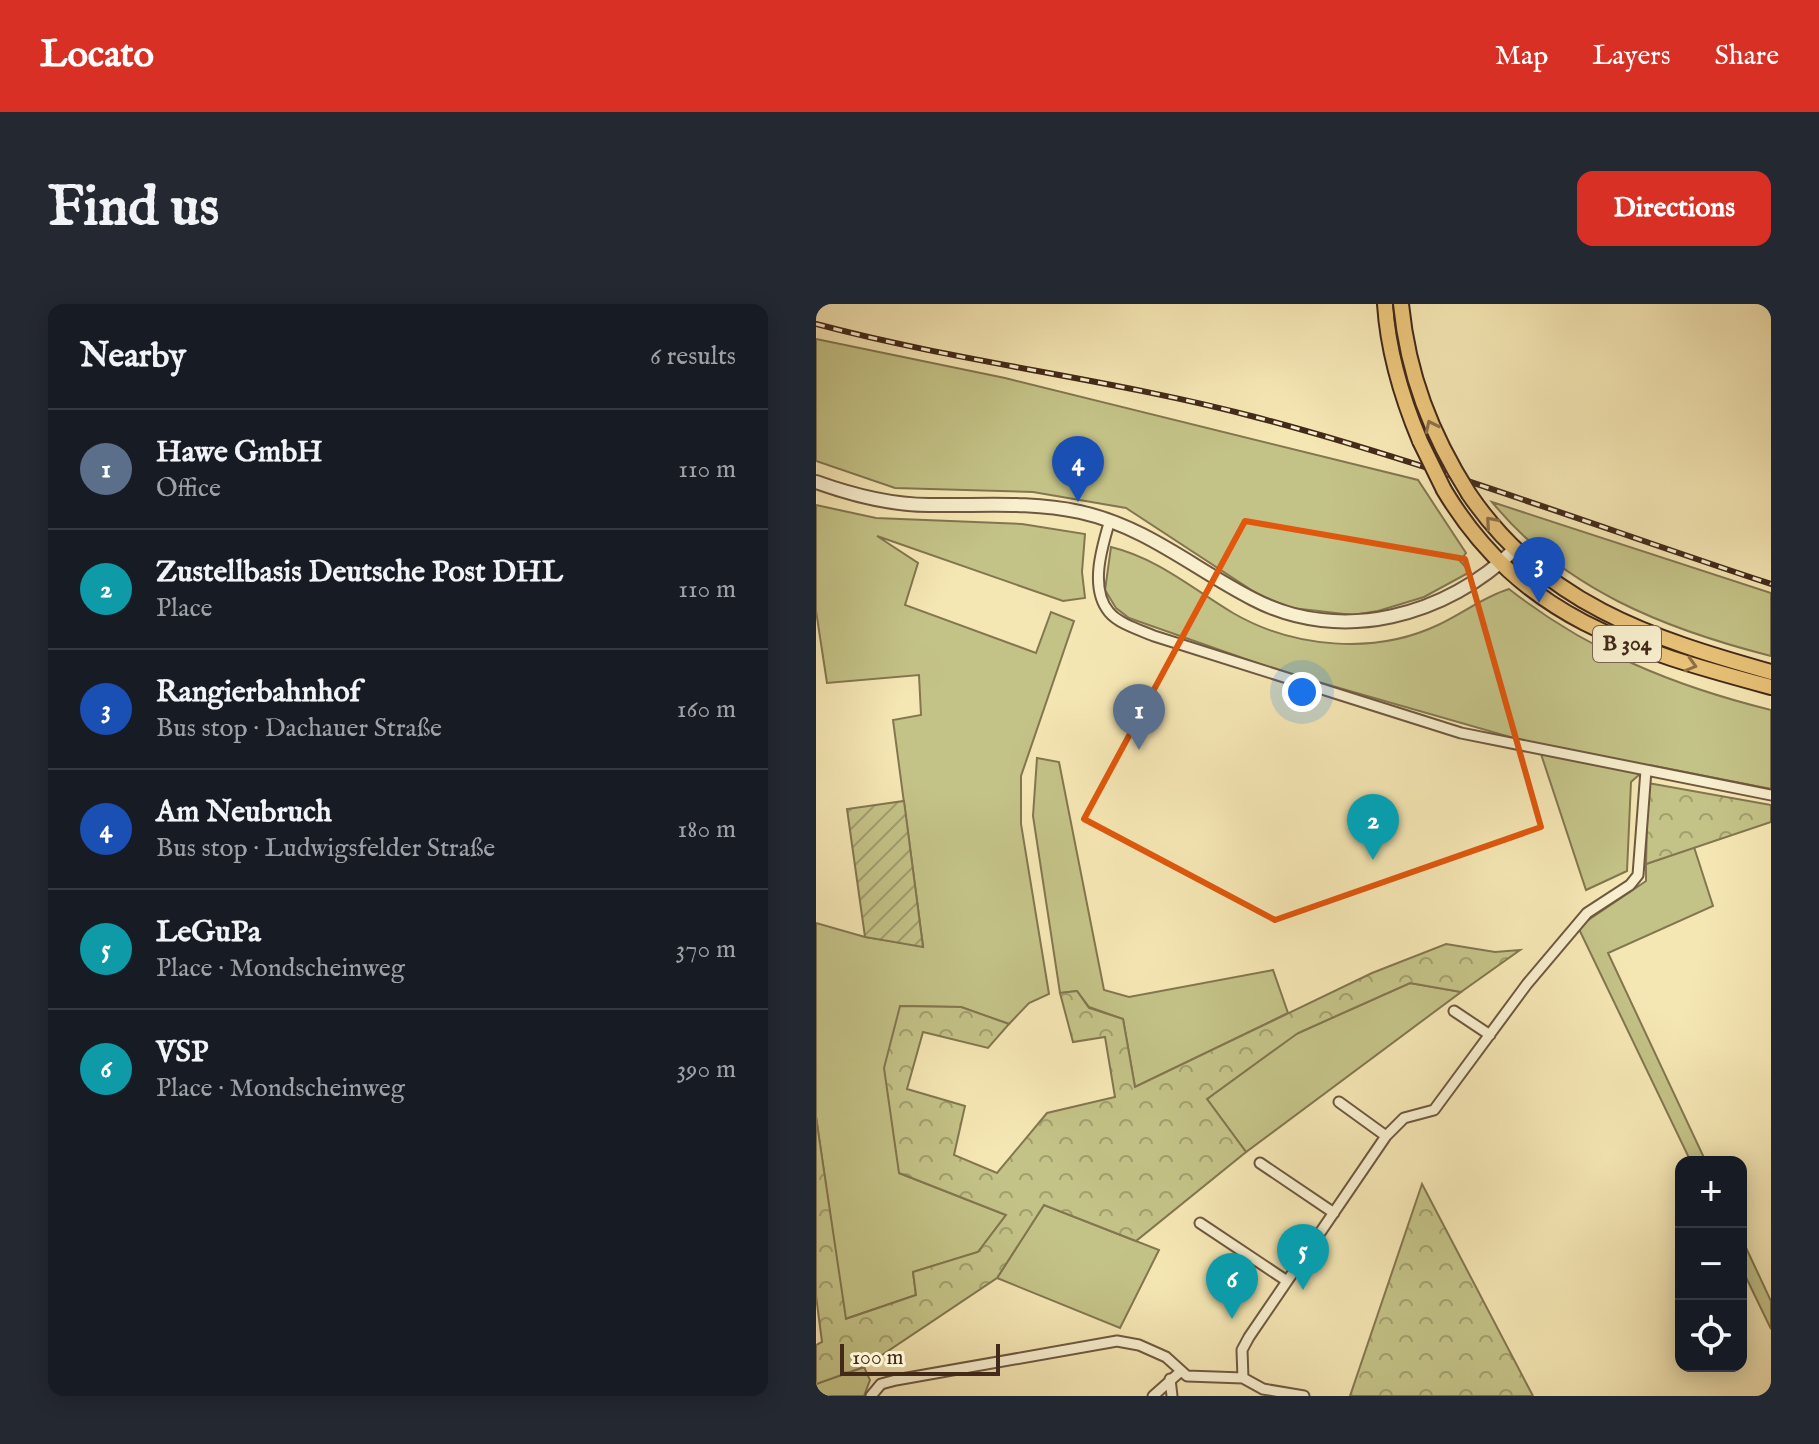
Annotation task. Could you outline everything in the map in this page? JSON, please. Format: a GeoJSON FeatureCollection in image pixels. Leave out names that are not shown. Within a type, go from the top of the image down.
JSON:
{"type":"FeatureCollection","features":[{"type":"Feature","properties":{"kind":"main road","name":"B 304"},"geometry":{"type":"LineString","coordinates":[[1385,304],[1405,405],[1444,490],[1460,516],[1502,562],[1552,603],[1608,637],[1771,687]]}},
{"type":"Feature","properties":{"kind":"main road","name":"B 304"},"geometry":{"type":"LineString","coordinates":[[1401,304],[1404,337],[1419,401],[1444,454],[1469,494],[1485,517],[1515,549],[1550,579],[1610,618],[1692,650],[1771,672]]}},
{"type":"Feature","properties":{"kind":"street"},"geometry":{"type":"LineString","coordinates":[[816,482],[884,501],[926,505],[1023,504],[1110,520],[1170,547],[1274,609],[1329,621],[1367,620],[1410,613],[1449,597],[1502,562],[1515,549]]}},
{"type":"Feature","properties":{"kind":"street"},"geometry":{"type":"LineString","coordinates":[[1110,520],[1099,569],[1099,590],[1110,612],[1154,636],[1461,733],[1771,795]]}},
{"type":"Feature","properties":{"kind":"street"},"geometry":{"type":"LineString","coordinates":[[1252,1396],[1242,1350],[1386,1136],[1404,1118],[1434,1110],[1587,913],[1630,885],[1638,875],[1646,770]]}},
{"type":"Feature","properties":{"kind":"street"},"geometry":{"type":"LineString","coordinates":[[1454,1011],[1490,1035]]}},
{"type":"Feature","properties":{"kind":"street"},"geometry":{"type":"LineString","coordinates":[[1339,1102],[1386,1136]]}},
{"type":"Feature","properties":{"kind":"street"},"geometry":{"type":"LineString","coordinates":[[1260,1163],[1334,1213]]}},
{"type":"Feature","properties":{"kind":"street"},"geometry":{"type":"LineString","coordinates":[[1200,1223],[1287,1281]]}},
{"type":"Feature","properties":{"kind":"street"},"geometry":{"type":"LineString","coordinates":[[871,1396],[881,1384],[896,1380],[1117,1341],[1139,1345],[1166,1357],[1184,1374]]}},
{"type":"Feature","properties":{"kind":"street"},"geometry":{"type":"LineString","coordinates":[[1153,1396],[1170,1379],[1184,1374],[1247,1380],[1263,1389],[1304,1396]]}},
{"type":"Feature","properties":{"kind":"street"},"geometry":{"type":"LineString","coordinates":[[1170,1379],[1172,1396]]}},
{"type":"Feature","properties":{"kind":"highlighted area"},"geometry":{"type":"Polygon","coordinates":[[[1245,521],[1465,559],[1541,827],[1275,920],[1084,819],[1245,521]]]}},
{"type":"Feature","properties":{"kind":"green space"},"geometry":{"type":"Polygon","coordinates":[[[816,339],[1005,378],[1418,480],[1466,553],[1460,561],[1470,572],[1424,597],[1378,611],[1353,615],[1292,608],[1259,595],[1126,508],[1033,492],[895,488],[816,461],[816,339]]]}},
{"type":"Feature","properties":{"kind":"green space"},"geometry":{"type":"Polygon","coordinates":[[[1492,502],[1771,593],[1771,656],[1693,633],[1618,602],[1551,559],[1492,502]]]}},
{"type":"Feature","properties":{"kind":"green space"},"geometry":{"type":"Polygon","coordinates":[[[816,505],[876,518],[1022,524],[1085,534],[1082,572],[1085,598],[1063,601],[877,536],[918,563],[905,605],[1036,653],[1051,612],[1074,621],[1021,776],[1021,824],[1049,994],[1029,1003],[1009,1024],[961,1007],[900,1006],[899,1173],[1006,1215],[978,1252],[913,1272],[916,1295],[845,1319],[816,1117],[816,923],[865,937],[923,946],[893,720],[921,715],[919,675],[827,683],[816,611],[816,505]]]}},
{"type":"Feature","properties":{"kind":"green space"},"geometry":{"type":"Polygon","coordinates":[[[1111,547],[1159,566],[1256,625],[1281,634],[1334,643],[1361,644],[1414,635],[1509,589],[1570,631],[1633,664],[1700,690],[1771,710],[1771,789],[1650,765],[1631,782],[1627,871],[1586,890],[1538,745],[1280,671],[1129,618],[1116,608],[1105,590],[1111,547]]]}},
{"type":"Feature","properties":{"kind":"green space"},"geometry":{"type":"Polygon","coordinates":[[[1037,758],[1059,762],[1104,990],[1129,997],[1273,970],[1288,1013],[1135,1087],[1123,1019],[1089,1007],[1077,991],[1060,993],[1033,816],[1037,758]]]}},
{"type":"Feature","properties":{"kind":"green space"},"geometry":{"type":"Polygon","coordinates":[[[1648,783],[1771,805],[1771,822],[1646,864],[1648,783]]]}},
{"type":"Feature","properties":{"kind":"green space"},"geometry":{"type":"Polygon","coordinates":[[[904,801],[923,947],[865,937],[847,809],[904,801]]]}},
{"type":"Feature","properties":{"kind":"green space"},"geometry":{"type":"Polygon","coordinates":[[[1694,847],[1713,906],[1608,953],[1703,1156],[1688,1156],[1578,927],[1646,881],[1646,864],[1694,847]]]}},
{"type":"Feature","properties":{"kind":"green space"},"geometry":{"type":"Polygon","coordinates":[[[1446,944],[1495,952],[1520,950],[1461,992],[1410,983],[1298,1033],[1207,1099],[1246,1152],[1136,1241],[1044,1205],[997,1278],[864,1367],[816,1384],[816,1345],[822,1342],[816,1296],[816,1117],[846,1319],[916,1295],[913,1272],[978,1252],[1006,1215],[899,1173],[884,1068],[900,1006],[961,1007],[1009,1024],[988,1048],[923,1032],[907,1089],[965,1106],[954,1155],[997,1173],[1047,1113],[1115,1097],[1105,1037],[1073,1042],[1060,993],[1077,991],[1089,1008],[1123,1019],[1135,1087],[1372,973],[1446,944]]]}},
{"type":"Feature","properties":{"kind":"green space"},"geometry":{"type":"Polygon","coordinates":[[[1410,983],[1461,992],[1246,1152],[1207,1099],[1294,1035],[1410,983]]]}},
{"type":"Feature","properties":{"kind":"green space"},"geometry":{"type":"Polygon","coordinates":[[[1422,1184],[1533,1396],[1350,1396],[1422,1184]]]}},
{"type":"Feature","properties":{"kind":"green space"},"geometry":{"type":"Polygon","coordinates":[[[1044,1205],[1159,1250],[1120,1328],[997,1278],[1044,1205]]]}},
{"type":"Feature","properties":{"kind":"green space"},"geometry":{"type":"Polygon","coordinates":[[[1747,1250],[1771,1301],[1771,1329],[1747,1279],[1747,1250]]]}},
{"type":"Feature","properties":{"kind":"green space"},"geometry":{"type":"Polygon","coordinates":[[[864,1367],[870,1380],[864,1396],[816,1396],[816,1384],[864,1367]]]}},
{"type":"Feature","properties":{"kind":"railway"},"geometry":{"type":"LineString","coordinates":[[816,324],[926,350],[1149,392],[1259,418],[1452,476],[1771,584]]}},
{"type":"Feature","properties":{"kind":"place","name":"Am Neubruch"},"geometry":{"type":"Point","coordinates":[1078,502]}},
{"type":"Feature","properties":{"kind":"place","name":"Rangierbahnhof"},"geometry":{"type":"Point","coordinates":[1539,603]}},
{"type":"Feature","properties":{"kind":"place","name":"Hawe GmbH"},"geometry":{"type":"Point","coordinates":[1139,750]}},
{"type":"Feature","properties":{"kind":"place","name":"Zustellbasis Deutsche Post DHL"},"geometry":{"type":"Point","coordinates":[1373,860]}},
{"type":"Feature","properties":{"kind":"place","name":"LeGuPa"},"geometry":{"type":"Point","coordinates":[1303,1290]}},
{"type":"Feature","properties":{"kind":"place","name":"VSP"},"geometry":{"type":"Point","coordinates":[1232,1319]}}]}
